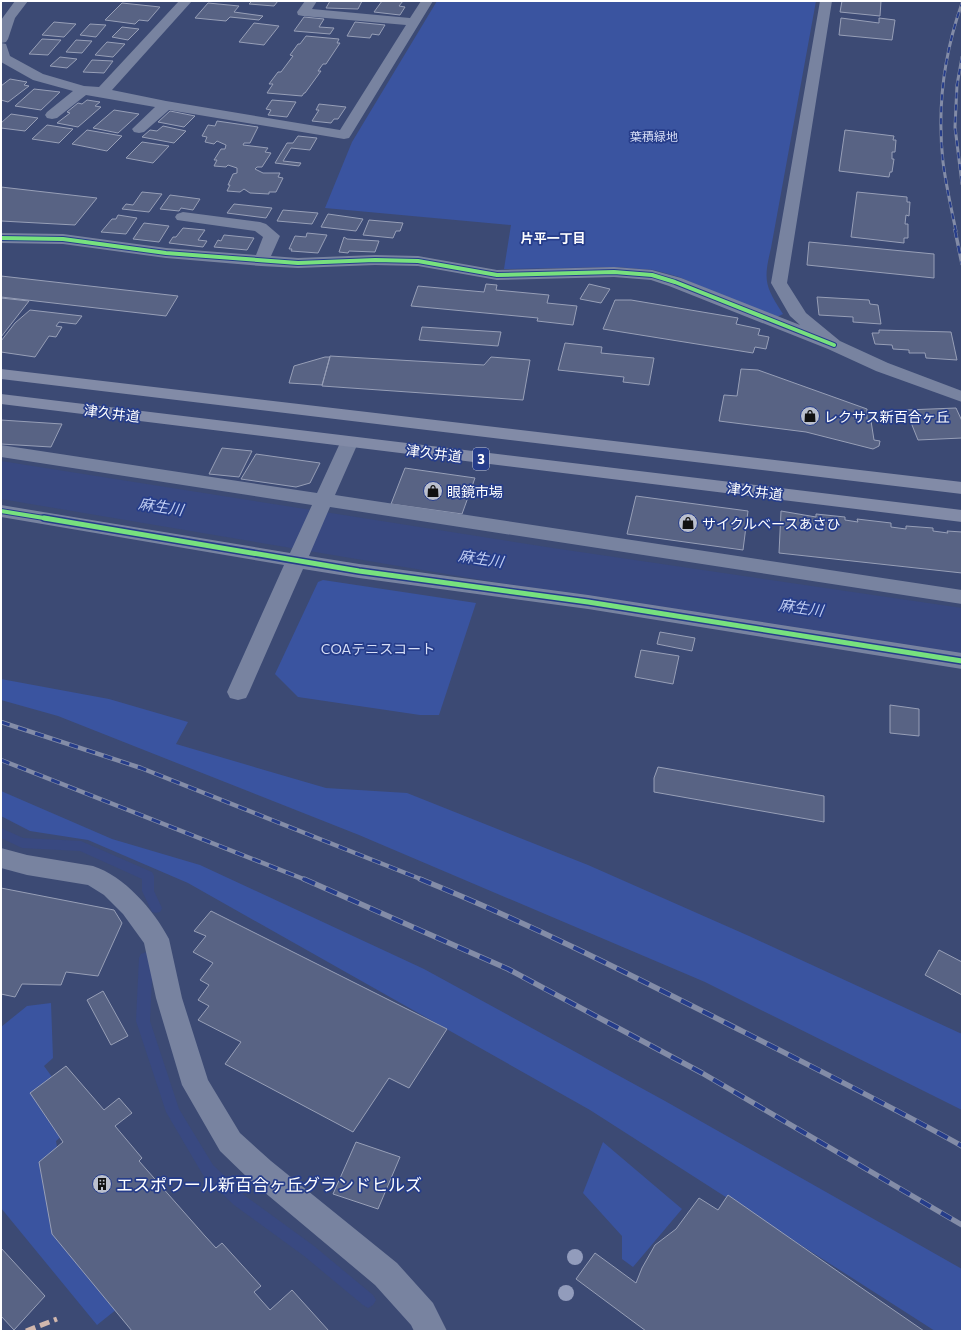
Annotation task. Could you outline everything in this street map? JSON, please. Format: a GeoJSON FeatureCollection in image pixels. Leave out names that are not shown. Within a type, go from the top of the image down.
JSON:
{"type":"FeatureCollection","features":[{"type":"Feature","properties":{"kind":"main road","name":"津久井道"},"geometry":{"type":"LineString","coordinates":[[1,374],[962,488]]}},
{"type":"Feature","properties":{"kind":"main road","name":"津久井道"},"geometry":{"type":"LineString","coordinates":[[1,399],[349,443],[962,516]]}},
{"type":"Feature","properties":{"kind":"street"},"geometry":{"type":"LineString","coordinates":[[1,39],[2,29],[11,13],[22,1]]}},
{"type":"Feature","properties":{"kind":"street"},"geometry":{"type":"LineString","coordinates":[[102,92],[186,1]]}},
{"type":"Feature","properties":{"kind":"street"},"geometry":{"type":"LineString","coordinates":[[311,1],[303,12],[414,22]]}},
{"type":"Feature","properties":{"kind":"street"},"geometry":{"type":"LineString","coordinates":[[2,55],[38,77],[83,90],[102,92],[166,105],[344,135],[427,1]]}},
{"type":"Feature","properties":{"kind":"street"},"geometry":{"type":"LineString","coordinates":[[826,1],[779,283],[799,316],[834,345]]}},
{"type":"Feature","properties":{"kind":"street"},"geometry":{"type":"LineString","coordinates":[[52,115],[83,90]]}},
{"type":"Feature","properties":{"kind":"street"},"geometry":{"type":"LineString","coordinates":[[140,128],[166,105]]}},
{"type":"Feature","properties":{"kind":"street"},"geometry":{"type":"LineString","coordinates":[[183,217],[260,227],[272,236],[261,261]]}},
{"type":"Feature","properties":{"kind":"street"},"geometry":{"type":"LineString","coordinates":[[1,238],[62,239],[166,253],[261,261],[298,263],[400,260],[418,261],[497,275],[614,272],[652,275],[675,282],[834,345],[882,367],[962,397]]}},
{"type":"Feature","properties":{"kind":"street"},"geometry":{"type":"LineString","coordinates":[[238,692],[349,443]]}},
{"type":"Feature","properties":{"kind":"street"},"geometry":{"type":"LineString","coordinates":[[1,452],[320,506],[962,597]]}},
{"type":"Feature","properties":{"kind":"street"},"geometry":{"type":"LineString","coordinates":[[1,512],[299,555],[359,571],[588,602],[962,661]]}},
{"type":"Feature","properties":{"kind":"street"},"geometry":{"type":"LineString","coordinates":[[1,858],[27,865],[93,876],[113,888],[127,902],[156,939],[169,998],[196,1085],[230,1142],[261,1171],[386,1274],[422,1314],[431,1331]]}},
{"type":"Feature","properties":{"kind":"green space","name":"葉積緑地"},"geometry":{"type":"Polygon","coordinates":[[[437,1],[816,1],[767,268],[767,283],[769,290],[783,314],[775,318],[679,277],[654,270],[616,267],[504,269],[511,225],[325,208],[352,142],[437,1]]]}},
{"type":"Feature","properties":{"kind":"green space","name":"COAテニスコート"},"geometry":{"type":"Polygon","coordinates":[[[323,580],[476,603],[439,715],[420,715],[298,697],[275,674],[318,582],[323,580]]]}},
{"type":"Feature","properties":{"kind":"green space"},"geometry":{"type":"Polygon","coordinates":[[[1,679],[109,699],[188,722],[176,744],[326,788],[407,793],[588,865],[749,936],[962,1034],[962,1110],[705,982],[359,835],[58,716],[1,700],[1,679]]]}},
{"type":"Feature","properties":{"kind":"green space"},"geometry":{"type":"Polygon","coordinates":[[[1,791],[112,839],[200,865],[424,969],[665,1101],[962,1269],[962,1331],[935,1331],[590,1110],[188,883],[88,840],[30,831],[1,816],[1,791]]]}},
{"type":"Feature","properties":{"kind":"green space"},"geometry":{"type":"Polygon","coordinates":[[[51,1003],[53,1058],[44,1066],[82,1118],[56,1141],[73,1242],[127,1301],[97,1325],[1,1208],[1,1027],[27,1006],[51,1003]]]}},
{"type":"Feature","properties":{"kind":"green space"},"geometry":{"type":"Polygon","coordinates":[[[603,1142],[682,1209],[633,1267],[622,1259],[622,1236],[583,1193],[603,1142]]]}},
{"type":"Feature","properties":{"kind":"building"},"geometry":{"type":"Polygon","coordinates":[[[252,1],[278,1],[274,6],[249,4],[252,1]]]}},
{"type":"Feature","properties":{"kind":"building"},"geometry":{"type":"Polygon","coordinates":[[[330,1],[362,1],[358,9],[326,8],[330,1]]]}},
{"type":"Feature","properties":{"kind":"building"},"geometry":{"type":"Polygon","coordinates":[[[382,1],[403,1],[399,6],[405,7],[400,15],[374,12],[382,1]]]}},
{"type":"Feature","properties":{"kind":"building"},"geometry":{"type":"Polygon","coordinates":[[[842,1],[881,1],[880,16],[840,12],[842,1]]]}},
{"type":"Feature","properties":{"kind":"building"},"geometry":{"type":"Polygon","coordinates":[[[122,3],[160,7],[148,21],[139,20],[135,24],[105,20],[122,3]]]}},
{"type":"Feature","properties":{"kind":"building"},"geometry":{"type":"Polygon","coordinates":[[[208,3],[239,6],[234,12],[263,16],[259,20],[230,17],[226,21],[195,18],[208,3]]]}},
{"type":"Feature","properties":{"kind":"building"},"geometry":{"type":"Polygon","coordinates":[[[304,17],[324,19],[319,27],[334,28],[330,34],[294,31],[304,17]]]}},
{"type":"Feature","properties":{"kind":"building"},"geometry":{"type":"Polygon","coordinates":[[[841,18],[879,23],[879,18],[895,20],[892,40],[839,35],[841,18]]]}},
{"type":"Feature","properties":{"kind":"building"},"geometry":{"type":"Polygon","coordinates":[[[54,22],[76,24],[64,37],[42,35],[54,22]]]}},
{"type":"Feature","properties":{"kind":"building"},"geometry":{"type":"Polygon","coordinates":[[[355,22],[385,25],[379,35],[372,34],[370,38],[347,36],[355,22]]]}},
{"type":"Feature","properties":{"kind":"building"},"geometry":{"type":"Polygon","coordinates":[[[254,23],[279,26],[264,45],[239,42],[254,23]]]}},
{"type":"Feature","properties":{"kind":"building"},"geometry":{"type":"Polygon","coordinates":[[[90,24],[106,25],[96,37],[80,35],[90,24]]]}},
{"type":"Feature","properties":{"kind":"building"},"geometry":{"type":"Polygon","coordinates":[[[122,27],[139,29],[128,40],[112,37],[122,27]]]}},
{"type":"Feature","properties":{"kind":"building"},"geometry":{"type":"Polygon","coordinates":[[[306,36],[339,39],[337,43],[340,43],[326,64],[323,64],[318,71],[321,71],[302,96],[267,93],[273,84],[269,84],[278,72],[281,72],[293,56],[290,55],[306,36]]]}},
{"type":"Feature","properties":{"kind":"building"},"geometry":{"type":"Polygon","coordinates":[[[42,39],[61,40],[48,55],[29,54],[42,39]]]}},
{"type":"Feature","properties":{"kind":"building"},"geometry":{"type":"Polygon","coordinates":[[[76,40],[92,41],[82,53],[66,52],[76,40]]]}},
{"type":"Feature","properties":{"kind":"building"},"geometry":{"type":"Polygon","coordinates":[[[107,42],[125,44],[113,57],[95,55],[107,42]]]}},
{"type":"Feature","properties":{"kind":"building"},"geometry":{"type":"Polygon","coordinates":[[[60,57],[77,59],[67,68],[50,66],[60,57]]]}},
{"type":"Feature","properties":{"kind":"building"},"geometry":{"type":"Polygon","coordinates":[[[92,60],[113,61],[104,73],[83,72],[92,60]]]}},
{"type":"Feature","properties":{"kind":"building"},"geometry":{"type":"Polygon","coordinates":[[[10,79],[27,82],[24,85],[29,86],[8,102],[1,100],[1,86],[10,79]]]}},
{"type":"Feature","properties":{"kind":"building"},"geometry":{"type":"Polygon","coordinates":[[[34,89],[60,92],[41,110],[15,106],[34,89]]]}},
{"type":"Feature","properties":{"kind":"building"},"geometry":{"type":"Polygon","coordinates":[[[87,100],[100,102],[95,106],[101,107],[78,127],[57,123],[70,113],[67,112],[78,103],[82,104],[87,100]]]}},
{"type":"Feature","properties":{"kind":"building"},"geometry":{"type":"Polygon","coordinates":[[[272,100],[296,102],[287,117],[268,115],[271,110],[266,109],[272,100]]]}},
{"type":"Feature","properties":{"kind":"building"},"geometry":{"type":"Polygon","coordinates":[[[319,104],[346,107],[338,119],[334,119],[331,123],[312,121],[319,110],[316,110],[319,104]]]}},
{"type":"Feature","properties":{"kind":"building"},"geometry":{"type":"Polygon","coordinates":[[[114,110],[139,114],[118,133],[93,128],[114,110]]]}},
{"type":"Feature","properties":{"kind":"building"},"geometry":{"type":"Polygon","coordinates":[[[170,111],[195,116],[184,127],[158,122],[170,111]]]}},
{"type":"Feature","properties":{"kind":"building"},"geometry":{"type":"Polygon","coordinates":[[[11,114],[38,118],[25,131],[1,128],[1,123],[11,114]]]}},
{"type":"Feature","properties":{"kind":"building"},"geometry":{"type":"Polygon","coordinates":[[[217,121],[258,127],[250,143],[244,143],[243,145],[268,148],[265,152],[271,153],[262,167],[257,167],[255,169],[263,173],[280,173],[278,177],[283,178],[276,192],[269,192],[269,194],[250,193],[244,189],[240,192],[227,191],[233,174],[237,173],[237,168],[228,165],[226,167],[214,166],[217,160],[214,160],[221,149],[225,149],[226,145],[217,141],[214,144],[205,142],[207,137],[202,136],[208,125],[215,126],[217,121]]]}},
{"type":"Feature","properties":{"kind":"building"},"geometry":{"type":"Polygon","coordinates":[[[47,125],[73,129],[59,143],[32,139],[47,125]]]}},
{"type":"Feature","properties":{"kind":"building"},"geometry":{"type":"Polygon","coordinates":[[[163,126],[186,131],[174,143],[142,137],[150,130],[157,131],[163,126]]]}},
{"type":"Feature","properties":{"kind":"building"},"geometry":{"type":"Polygon","coordinates":[[[87,130],[122,136],[107,151],[72,144],[87,130]]]}},
{"type":"Feature","properties":{"kind":"building"},"geometry":{"type":"Polygon","coordinates":[[[845,130],[894,136],[893,140],[896,140],[895,152],[892,152],[892,159],[894,159],[892,172],[890,172],[889,177],[839,171],[845,130]]]}},
{"type":"Feature","properties":{"kind":"building"},"geometry":{"type":"Polygon","coordinates":[[[298,136],[317,138],[310,150],[291,148],[283,161],[301,163],[299,166],[275,163],[287,143],[293,143],[298,136]]]}},
{"type":"Feature","properties":{"kind":"building"},"geometry":{"type":"Polygon","coordinates":[[[142,142],[169,146],[153,163],[126,158],[142,142]]]}},
{"type":"Feature","properties":{"kind":"building"},"geometry":{"type":"Polygon","coordinates":[[[1,187],[97,198],[75,225],[1,221],[1,187]]]}},
{"type":"Feature","properties":{"kind":"building"},"geometry":{"type":"Polygon","coordinates":[[[142,192],[162,194],[149,212],[122,209],[126,204],[133,205],[142,192]]]}},
{"type":"Feature","properties":{"kind":"building"},"geometry":{"type":"Polygon","coordinates":[[[857,192],[907,197],[907,202],[910,202],[909,216],[906,215],[905,224],[908,224],[908,238],[904,238],[904,243],[851,237],[857,192]]]}},
{"type":"Feature","properties":{"kind":"building"},"geometry":{"type":"Polygon","coordinates":[[[170,195],[200,199],[193,210],[181,208],[179,211],[160,209],[170,195]]]}},
{"type":"Feature","properties":{"kind":"building"},"geometry":{"type":"Polygon","coordinates":[[[234,204],[272,208],[266,218],[227,213],[234,204]]]}},
{"type":"Feature","properties":{"kind":"building"},"geometry":{"type":"Polygon","coordinates":[[[283,210],[318,213],[312,224],[277,221],[283,210]]]}},
{"type":"Feature","properties":{"kind":"building"},"geometry":{"type":"Polygon","coordinates":[[[328,214],[363,219],[356,231],[321,227],[328,214]]]}},
{"type":"Feature","properties":{"kind":"building"},"geometry":{"type":"Polygon","coordinates":[[[118,215],[137,218],[126,234],[101,232],[112,219],[116,219],[118,215]]]}},
{"type":"Feature","properties":{"kind":"building"},"geometry":{"type":"Polygon","coordinates":[[[369,220],[403,223],[400,231],[396,231],[393,238],[363,235],[369,220]]]}},
{"type":"Feature","properties":{"kind":"building"},"geometry":{"type":"Polygon","coordinates":[[[144,223],[169,226],[159,242],[133,239],[144,223]]]}},
{"type":"Feature","properties":{"kind":"building"},"geometry":{"type":"Polygon","coordinates":[[[183,228],[205,230],[198,240],[207,241],[203,247],[169,243],[183,228]]]}},
{"type":"Feature","properties":{"kind":"building"},"geometry":{"type":"Polygon","coordinates":[[[307,233],[327,235],[318,253],[291,251],[292,249],[289,249],[295,236],[306,237],[307,233]]]}},
{"type":"Feature","properties":{"kind":"building"},"geometry":{"type":"Polygon","coordinates":[[[224,235],[254,238],[247,250],[214,247],[218,240],[221,241],[224,235]]]}},
{"type":"Feature","properties":{"kind":"building"},"geometry":{"type":"Polygon","coordinates":[[[344,237],[347,239],[379,241],[375,252],[339,252],[344,237]]]}},
{"type":"Feature","properties":{"kind":"building"},"geometry":{"type":"Polygon","coordinates":[[[809,242],[934,254],[934,278],[807,265],[809,242]]]}},
{"type":"Feature","properties":{"kind":"building"},"geometry":{"type":"Polygon","coordinates":[[[1,276],[178,296],[166,316],[1,297],[1,276]]]}},
{"type":"Feature","properties":{"kind":"building"},"geometry":{"type":"Polygon","coordinates":[[[486,284],[497,285],[496,290],[549,295],[547,303],[577,306],[573,325],[537,321],[538,318],[411,306],[418,286],[484,292],[486,284]]]}},
{"type":"Feature","properties":{"kind":"building"},"geometry":{"type":"Polygon","coordinates":[[[589,284],[610,289],[601,303],[580,299],[589,284]]]}},
{"type":"Feature","properties":{"kind":"building"},"geometry":{"type":"Polygon","coordinates":[[[817,297],[869,300],[870,304],[878,305],[881,324],[853,322],[853,317],[819,315],[817,297]]]}},
{"type":"Feature","properties":{"kind":"building"},"geometry":{"type":"Polygon","coordinates":[[[1,298],[29,301],[1,337],[1,298]]]}},
{"type":"Feature","properties":{"kind":"building"},"geometry":{"type":"Polygon","coordinates":[[[615,300],[631,300],[738,318],[736,324],[760,329],[758,335],[769,337],[766,349],[755,347],[753,353],[603,329],[615,300]]]}},
{"type":"Feature","properties":{"kind":"building"},"geometry":{"type":"Polygon","coordinates":[[[30,310],[82,316],[76,324],[59,322],[56,326],[62,327],[56,337],[49,336],[35,357],[1,352],[1,341],[15,323],[30,310]]]}},
{"type":"Feature","properties":{"kind":"building"},"geometry":{"type":"Polygon","coordinates":[[[422,327],[501,332],[498,346],[419,340],[422,327]]]}},
{"type":"Feature","properties":{"kind":"building"},"geometry":{"type":"Polygon","coordinates":[[[879,330],[951,332],[957,360],[926,358],[925,353],[909,353],[909,350],[893,349],[892,345],[875,344],[872,333],[879,333],[879,330]]]}},
{"type":"Feature","properties":{"kind":"building"},"geometry":{"type":"Polygon","coordinates":[[[565,343],[602,347],[601,353],[654,358],[649,385],[623,382],[624,377],[558,370],[565,343]]]}},
{"type":"Feature","properties":{"kind":"building"},"geometry":{"type":"Polygon","coordinates":[[[330,356],[484,365],[491,357],[530,360],[523,400],[322,386],[330,356]]]}},
{"type":"Feature","properties":{"kind":"building"},"geometry":{"type":"Polygon","coordinates":[[[325,357],[330,357],[322,385],[289,383],[294,366],[325,357]]]}},
{"type":"Feature","properties":{"kind":"building"},"geometry":{"type":"Polygon","coordinates":[[[741,369],[758,370],[867,409],[867,420],[871,421],[874,440],[880,441],[879,446],[873,449],[806,432],[719,421],[724,395],[737,396],[741,369]]]}},
{"type":"Feature","properties":{"kind":"building"},"geometry":{"type":"Polygon","coordinates":[[[956,408],[962,421],[962,438],[918,440],[906,410],[956,408]]]}},
{"type":"Feature","properties":{"kind":"building"},"geometry":{"type":"Polygon","coordinates":[[[1,420],[62,424],[51,447],[1,444],[1,420]]]}},
{"type":"Feature","properties":{"kind":"building"},"geometry":{"type":"Polygon","coordinates":[[[222,448],[252,451],[239,477],[209,474],[222,448]]]}},
{"type":"Feature","properties":{"kind":"building"},"geometry":{"type":"Polygon","coordinates":[[[256,454],[320,463],[310,483],[296,487],[241,479],[256,454]]]}},
{"type":"Feature","properties":{"kind":"building","name":"眼鏡市場"},"geometry":{"type":"Polygon","coordinates":[[[405,468],[475,478],[462,514],[391,504],[405,468]]]}},
{"type":"Feature","properties":{"kind":"building","name":"サイクルベースあさひ"},"geometry":{"type":"Polygon","coordinates":[[[636,496],[748,511],[743,550],[627,534],[636,496]]]}},
{"type":"Feature","properties":{"kind":"building"},"geometry":{"type":"Polygon","coordinates":[[[781,511],[816,517],[816,514],[845,517],[845,520],[858,522],[857,519],[891,523],[891,527],[906,529],[906,526],[933,528],[933,531],[948,533],[947,531],[962,532],[962,573],[779,553],[781,511]]]}},
{"type":"Feature","properties":{"kind":"building"},"geometry":{"type":"Polygon","coordinates":[[[660,632],[695,638],[692,651],[657,644],[660,632]]]}},
{"type":"Feature","properties":{"kind":"building"},"geometry":{"type":"Polygon","coordinates":[[[641,650],[679,656],[673,684],[635,677],[641,650]]]}},
{"type":"Feature","properties":{"kind":"building"},"geometry":{"type":"Polygon","coordinates":[[[890,705],[919,709],[919,736],[890,733],[890,705]]]}},
{"type":"Feature","properties":{"kind":"building"},"geometry":{"type":"Polygon","coordinates":[[[658,767],[824,796],[824,822],[654,792],[654,778],[658,767]]]}},
{"type":"Feature","properties":{"kind":"building"},"geometry":{"type":"Polygon","coordinates":[[[1,888],[114,910],[122,923],[98,976],[66,972],[61,985],[22,984],[15,997],[1,994],[1,888]]]}},
{"type":"Feature","properties":{"kind":"building"},"geometry":{"type":"Polygon","coordinates":[[[211,911],[447,1029],[409,1088],[389,1078],[353,1132],[225,1064],[241,1042],[198,1020],[209,1006],[198,1000],[209,985],[200,980],[213,963],[193,952],[206,936],[194,931],[211,911]]]}},
{"type":"Feature","properties":{"kind":"building"},"geometry":{"type":"Polygon","coordinates":[[[939,950],[962,962],[962,995],[925,975],[939,950]]]}},
{"type":"Feature","properties":{"kind":"building"},"geometry":{"type":"Polygon","coordinates":[[[103,991],[128,1036],[111,1045],[87,1000],[103,991]]]}},
{"type":"Feature","properties":{"kind":"building","name":"エスポワール新百合ヶ丘グランドヒルズ"},"geometry":{"type":"Polygon","coordinates":[[[66,1066],[104,1110],[119,1098],[132,1113],[115,1126],[142,1158],[139,1161],[216,1248],[222,1243],[261,1286],[254,1292],[270,1310],[292,1290],[329,1331],[132,1331],[52,1234],[39,1162],[63,1142],[30,1093],[66,1066]]]}},
{"type":"Feature","properties":{"kind":"building"},"geometry":{"type":"Polygon","coordinates":[[[356,1142],[400,1157],[378,1209],[333,1194],[356,1142]]]}},
{"type":"Feature","properties":{"kind":"building"},"geometry":{"type":"Polygon","coordinates":[[[728,1195],[924,1331],[646,1331],[576,1279],[595,1253],[636,1283],[642,1268],[655,1245],[676,1229],[699,1198],[718,1210],[728,1195]]]}},
{"type":"Feature","properties":{"kind":"building"},"geometry":{"type":"Polygon","coordinates":[[[1,1248],[45,1296],[14,1330],[1,1316],[1,1248]]]}},
{"type":"Feature","properties":{"kind":"waterway","name":"麻生川"},"geometry":{"type":"LineString","coordinates":[[1,480],[553,570],[962,631]]}},
{"type":"Feature","properties":{"kind":"waterway"},"geometry":{"type":"LineString","coordinates":[[1,833],[22,843],[81,846],[148,876],[148,891],[156,908]]}},
{"type":"Feature","properties":{"kind":"waterway"},"geometry":{"type":"LineString","coordinates":[[146,958],[143,1021],[173,1112],[208,1170],[239,1200],[309,1251],[368,1300]]}},
{"type":"Feature","properties":{"kind":"railway"},"geometry":{"type":"LineString","coordinates":[[956,231],[943,162],[941,122],[946,61],[962,3]]}},
{"type":"Feature","properties":{"kind":"railway"},"geometry":{"type":"LineString","coordinates":[[962,57],[957,85],[955,127],[962,184]]}},
{"type":"Feature","properties":{"kind":"railway"},"geometry":{"type":"LineString","coordinates":[[955,230],[962,264]]}},
{"type":"Feature","properties":{"kind":"railway"},"geometry":{"type":"LineString","coordinates":[[1,722],[141,768],[423,880]]}},
{"type":"Feature","properties":{"kind":"railway"},"geometry":{"type":"LineString","coordinates":[[1,760],[306,880]]}},
{"type":"Feature","properties":{"kind":"railway"},"geometry":{"type":"LineString","coordinates":[[304,879],[508,969],[702,1073],[962,1225]]}},
{"type":"Feature","properties":{"kind":"railway"},"geometry":{"type":"LineString","coordinates":[[420,879],[535,929],[610,965],[843,1082],[962,1146]]}},
{"type":"Feature","properties":{"kind":"marked path"},"geometry":{"type":"LineString","coordinates":[[26,1331],[57,1319]]}},
{"type":"Feature","properties":{"kind":"cycle path"},"geometry":{"type":"LineString","coordinates":[[1,238],[63,239],[166,253],[298,263],[375,260],[418,261],[497,275],[614,272],[652,275],[675,282],[834,345]]}},
{"type":"Feature","properties":{"kind":"cycle path"},"geometry":{"type":"LineString","coordinates":[[1,511],[359,571],[588,602],[962,661]]}},
{"type":"Feature","properties":{"kind":"place","name":"レクサス新百合ヶ丘"},"geometry":{"type":"Point","coordinates":[810,416]}},
{"type":"Feature","properties":{"kind":"place","name":"眼鏡市場"},"geometry":{"type":"Point","coordinates":[433,491]}},
{"type":"Feature","properties":{"kind":"place","name":"サイクルベースあさひ"},"geometry":{"type":"Point","coordinates":[688,523]}},
{"type":"Feature","properties":{"kind":"place","name":"エスポワール新百合ヶ丘グランドヒルズ"},"geometry":{"type":"Point","coordinates":[102,1184]}},
{"type":"Feature","properties":{"kind":"district","name":"片平一丁目"},"geometry":{"type":"Point","coordinates":[553,238]}}]}
